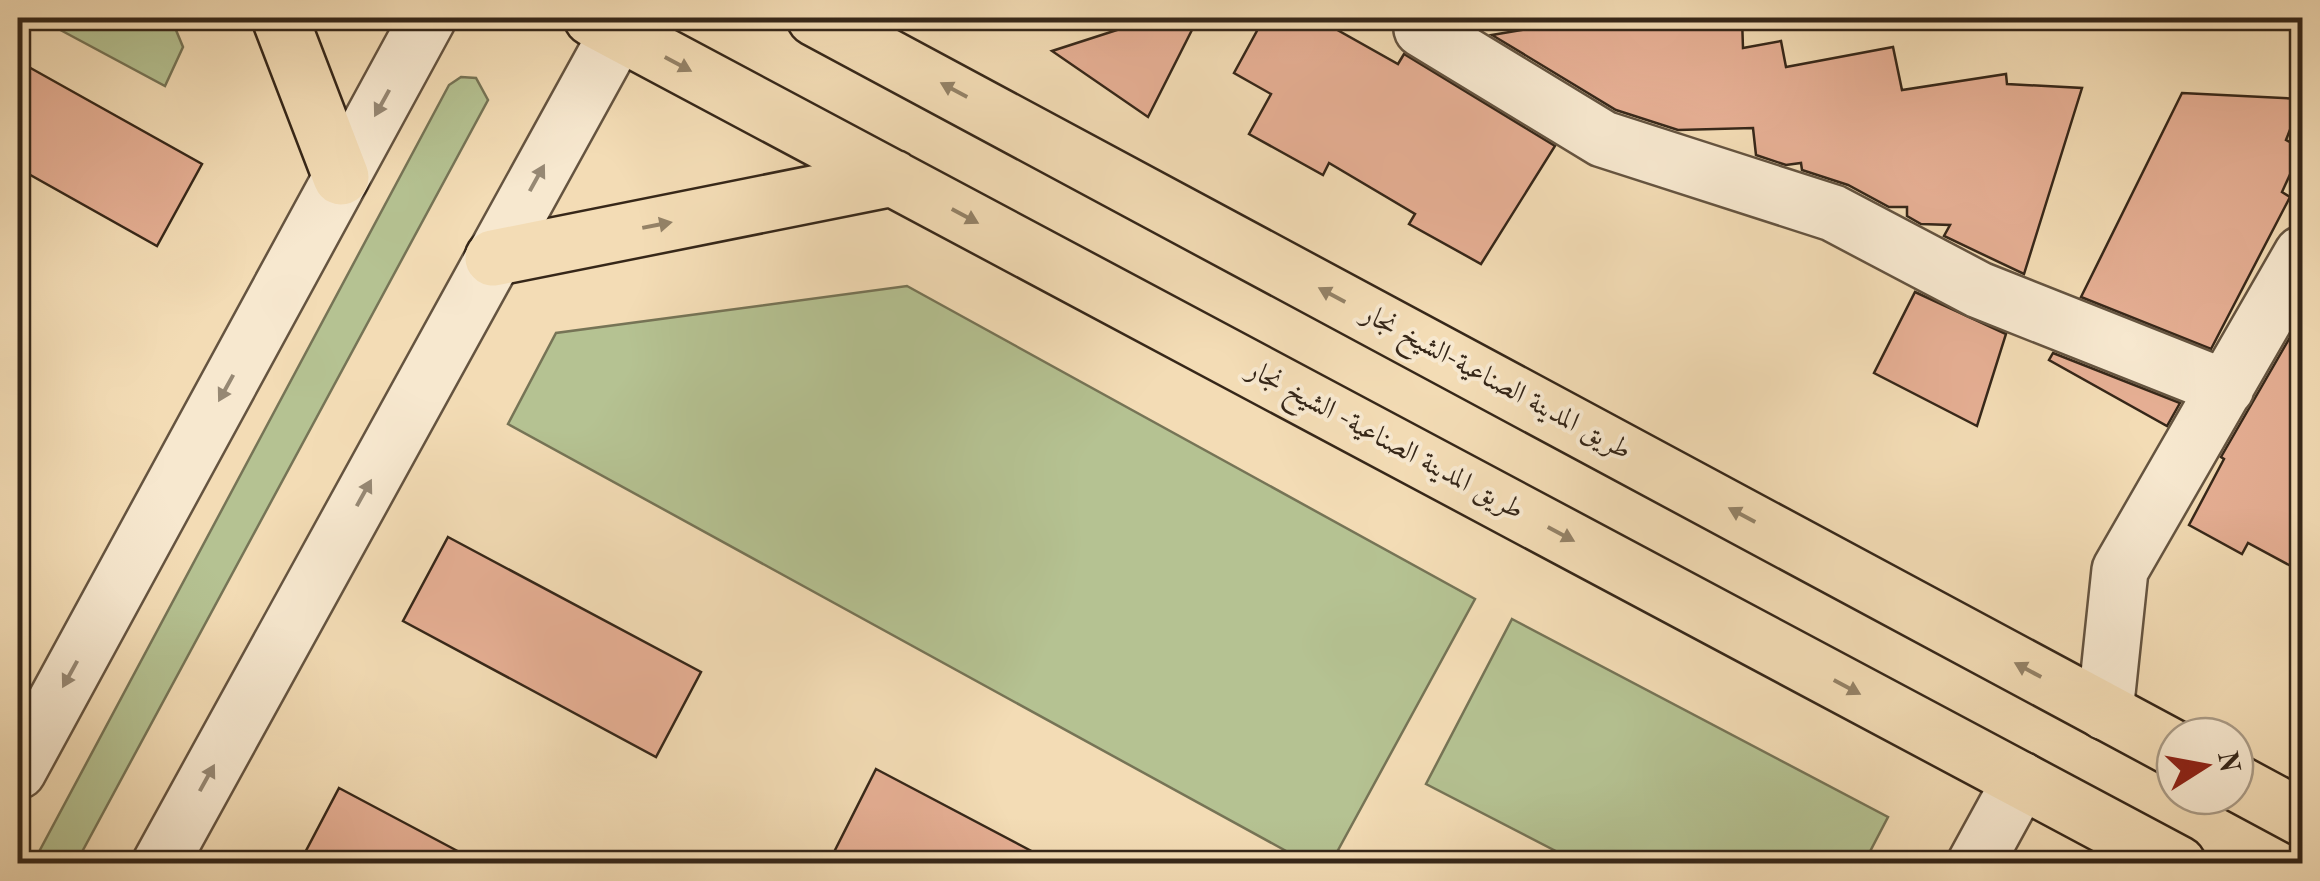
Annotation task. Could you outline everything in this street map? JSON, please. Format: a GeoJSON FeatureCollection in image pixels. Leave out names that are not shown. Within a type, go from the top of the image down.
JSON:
{"type":"FeatureCollection","features":[{"type":"Feature","properties":{"kind":"main road"},"geometry":{"type":"LineString","coordinates":[[280,18],[342,177]]}},
{"type":"Feature","properties":{"kind":"main road","name":"طريق المدينة الصناعية-الشيخ نجار"},"geometry":{"type":"LineString","coordinates":[[815,18],[2155,738]]}},
{"type":"Feature","properties":{"kind":"main road","name":"طريق المدينة الصناعية- الشيخ نجار"},"geometry":{"type":"LineString","coordinates":[[612,22],[893,178],[2178,864]]}},
{"type":"Feature","properties":{"kind":"main road"},"geometry":{"type":"LineString","coordinates":[[493,258],[893,178]]}},
{"type":"Feature","properties":{"kind":"main road"},"geometry":{"type":"LineString","coordinates":[[2255,793],[2302,818]]}},
{"type":"Feature","properties":{"kind":"street"},"geometry":{"type":"LineString","coordinates":[[18,771],[428,18]]}},
{"type":"Feature","properties":{"kind":"street"},"geometry":{"type":"LineString","coordinates":[[1421,21],[1603,139],[1834,213],[1979,290],[2226,388]]}},
{"type":"Feature","properties":{"kind":"street"},"geometry":{"type":"LineString","coordinates":[[160,864],[493,258],[612,22]]}},
{"type":"Feature","properties":{"kind":"street"},"geometry":{"type":"LineString","coordinates":[[2105,712],[2120,570],[2302,254]]}},
{"type":"Feature","properties":{"kind":"street"},"geometry":{"type":"LineString","coordinates":[[1975,864],[2021,780]]}},
{"type":"Feature","properties":{"kind":"green space"},"geometry":{"type":"Polygon","coordinates":[[[38,18],[171,18],[183,47],[165,86],[38,18]]]}},
{"type":"Feature","properties":{"kind":"green space"},"geometry":{"type":"Polygon","coordinates":[[[461,77],[476,78],[488,100],[76,863],[33,863],[449,85],[461,77]]]}},
{"type":"Feature","properties":{"kind":"green space"},"geometry":{"type":"Polygon","coordinates":[[[907,286],[1475,599],[1331,863],[1308,863],[508,424],[556,333],[907,286]]]}},
{"type":"Feature","properties":{"kind":"green space"},"geometry":{"type":"Polygon","coordinates":[[[1512,619],[1888,817],[1864,863],[1579,863],[1426,784],[1512,619]]]}},
{"type":"Feature","properties":{"kind":"building"},"geometry":{"type":"Polygon","coordinates":[[[1154,18],[1198,18],[1148,117],[1052,51],[1154,18]]]}},
{"type":"Feature","properties":{"kind":"building"},"geometry":{"type":"Polygon","coordinates":[[[1264,18],[1316,18],[1398,64],[1404,54],[1555,146],[1481,264],[1409,224],[1415,214],[1329,163],[1323,175],[1249,134],[1271,94],[1234,73],[1264,18]]]}},
{"type":"Feature","properties":{"kind":"building"},"geometry":{"type":"Polygon","coordinates":[[[1592,18],[1742,18],[1743,48],[1781,41],[1786,67],[1893,47],[1902,90],[2006,74],[2007,84],[2082,88],[2024,274],[1944,236],[1950,225],[1921,224],[1907,216],[1907,207],[1889,207],[1848,185],[1802,170],[1801,163],[1786,165],[1756,155],[1753,128],[1678,130],[1616,110],[1492,35],[1592,18]]]}},
{"type":"Feature","properties":{"kind":"building"},"geometry":{"type":"Polygon","coordinates":[[[18,61],[202,164],[157,246],[18,168],[18,61]]]}},
{"type":"Feature","properties":{"kind":"building"},"geometry":{"type":"Polygon","coordinates":[[[2182,93],[2302,99],[2286,140],[2302,148],[2282,192],[2290,197],[2211,349],[2081,297],[2182,93]]]}},
{"type":"Feature","properties":{"kind":"building"},"geometry":{"type":"Polygon","coordinates":[[[1915,292],[2006,334],[1977,426],[1874,373],[1915,292]]]}},
{"type":"Feature","properties":{"kind":"building"},"geometry":{"type":"Polygon","coordinates":[[[2296,327],[2302,330],[2302,572],[2248,543],[2242,554],[2189,525],[2224,459],[2221,457],[2296,327]]]}},
{"type":"Feature","properties":{"kind":"building"},"geometry":{"type":"Polygon","coordinates":[[[2053,353],[2180,403],[2167,426],[2049,360],[2053,353]]]}},
{"type":"Feature","properties":{"kind":"building"},"geometry":{"type":"Polygon","coordinates":[[[448,537],[701,672],[656,757],[403,621],[448,537]]]}},
{"type":"Feature","properties":{"kind":"building"},"geometry":{"type":"Polygon","coordinates":[[[876,769],[1056,864],[828,864],[876,769]]]}},
{"type":"Feature","properties":{"kind":"building"},"geometry":{"type":"Polygon","coordinates":[[[339,788],[482,864],[299,864],[339,788]]]}}]}
